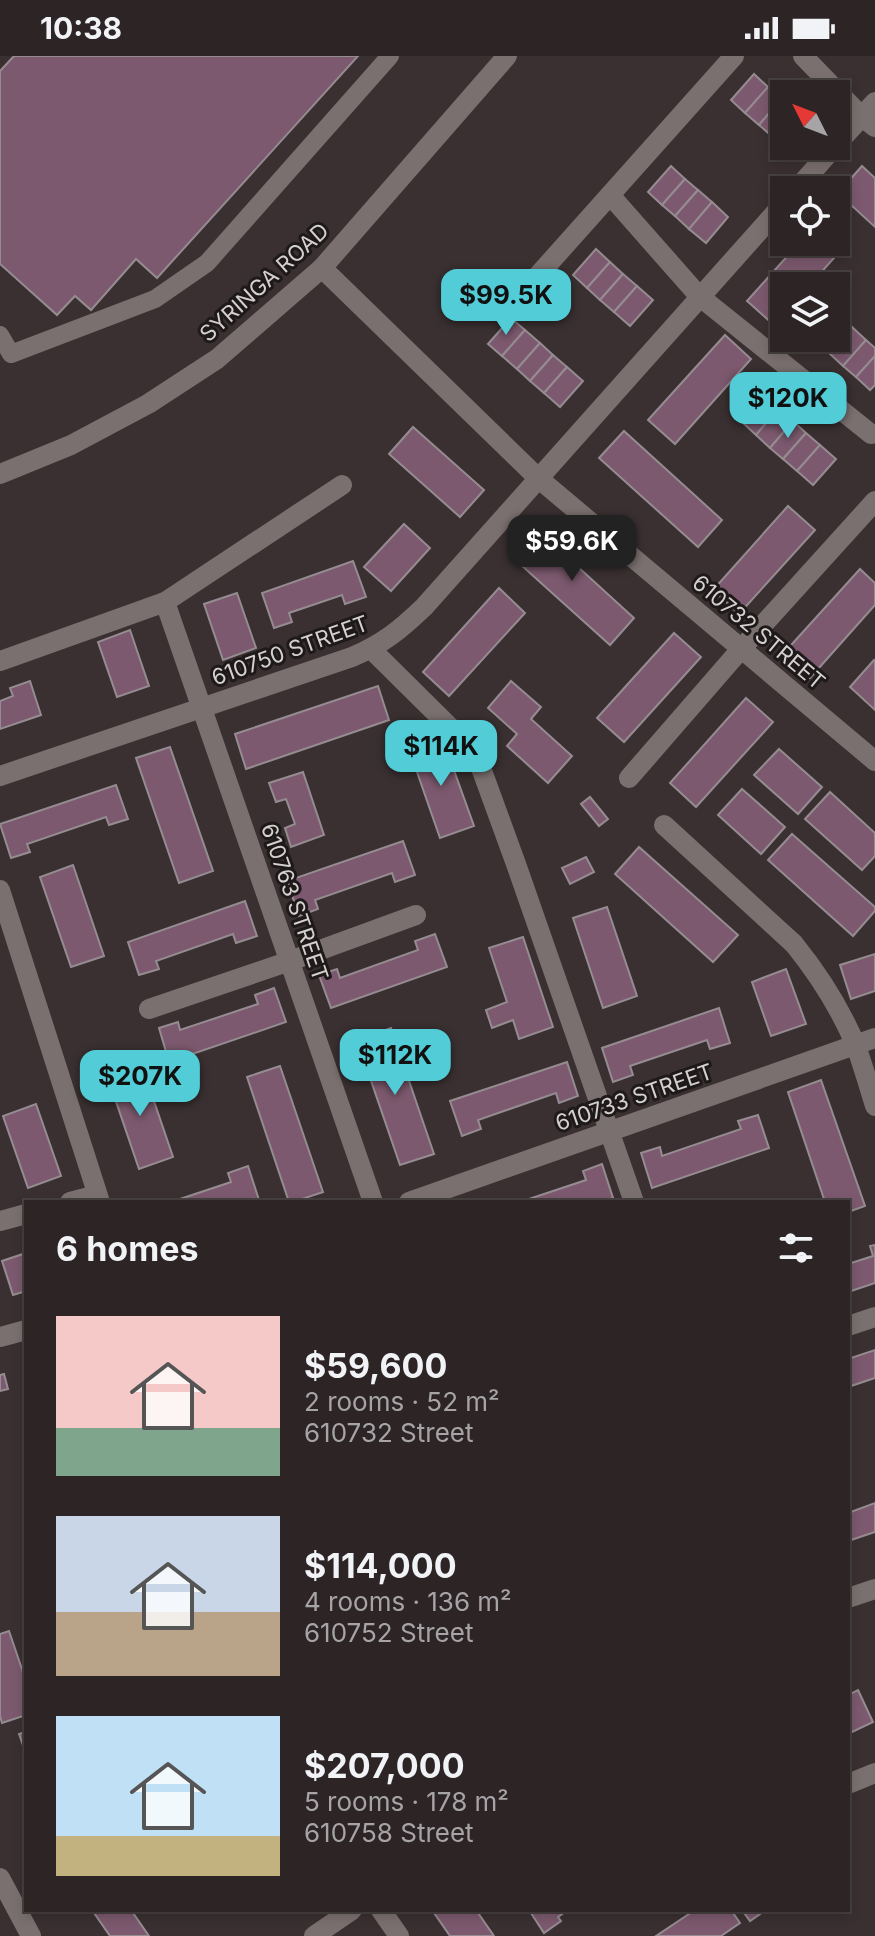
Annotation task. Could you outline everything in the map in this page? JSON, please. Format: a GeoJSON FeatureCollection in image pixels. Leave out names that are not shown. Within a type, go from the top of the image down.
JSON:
{"type":"FeatureCollection","features":[{"type":"Feature","properties":{"kind":"street","name":"SYRINGA ROAD"},"geometry":{"type":"LineString","coordinates":[[0,474],[71,445],[148,404],[217,359],[322,268],[507,56]]}},
{"type":"Feature","properties":{"kind":"street"},"geometry":{"type":"LineString","coordinates":[[534,280],[734,56]]}},
{"type":"Feature","properties":{"kind":"street"},"geometry":{"type":"LineString","coordinates":[[803,56],[871,115],[850,134]]}},
{"type":"Feature","properties":{"kind":"street"},"geometry":{"type":"LineString","coordinates":[[809,176],[823,160]]}},
{"type":"Feature","properties":{"kind":"street"},"geometry":{"type":"LineString","coordinates":[[610,195],[699,296],[871,434]]}},
{"type":"Feature","properties":{"kind":"street","name":"610750 STREET"},"geometry":{"type":"LineString","coordinates":[[0,776],[371,649],[397,633],[424,607],[770,218]]}},
{"type":"Feature","properties":{"kind":"street","name":"610732 STREET"},"geometry":{"type":"LineString","coordinates":[[322,268],[538,478],[875,761]]}},
{"type":"Feature","properties":{"kind":"street"},"geometry":{"type":"LineString","coordinates":[[0,661],[165,602],[342,485]]}},
{"type":"Feature","properties":{"kind":"street"},"geometry":{"type":"LineString","coordinates":[[629,778],[875,501]]}},
{"type":"Feature","properties":{"kind":"street","name":"610763 STREET"},"geometry":{"type":"LineString","coordinates":[[165,602],[372,1200]]}},
{"type":"Feature","properties":{"kind":"street"},"geometry":{"type":"LineString","coordinates":[[371,649],[477,757],[633,1200]]}},
{"type":"Feature","properties":{"kind":"street"},"geometry":{"type":"LineString","coordinates":[[664,825],[794,944],[812,966],[855,1045],[875,1106]]}},
{"type":"Feature","properties":{"kind":"street"},"geometry":{"type":"LineString","coordinates":[[0,890],[99,1198]]}},
{"type":"Feature","properties":{"kind":"street"},"geometry":{"type":"LineString","coordinates":[[149,1009],[416,915]]}},
{"type":"Feature","properties":{"kind":"street","name":"610733 STREET"},"geometry":{"type":"LineString","coordinates":[[415,1200],[875,1038]]}},
{"type":"Feature","properties":{"kind":"street"},"geometry":{"type":"LineString","coordinates":[[0,1221],[24,1215]]}},
{"type":"Feature","properties":{"kind":"street"},"geometry":{"type":"LineString","coordinates":[[850,1325],[875,1317]]}},
{"type":"Feature","properties":{"kind":"street"},"geometry":{"type":"LineString","coordinates":[[0,1337],[24,1331]]}},
{"type":"Feature","properties":{"kind":"street"},"geometry":{"type":"LineString","coordinates":[[850,1597],[875,1589]]}},
{"type":"Feature","properties":{"kind":"street"},"geometry":{"type":"LineString","coordinates":[[850,1783],[875,1773]]}},
{"type":"Feature","properties":{"kind":"street"},"geometry":{"type":"LineString","coordinates":[[0,1878],[31,1936]]}},
{"type":"Feature","properties":{"kind":"street"},"geometry":{"type":"LineString","coordinates":[[314,1936],[349,1912]]}},
{"type":"Feature","properties":{"kind":"street"},"geometry":{"type":"LineString","coordinates":[[382,1912],[399,1936]]}},
{"type":"Feature","properties":{"kind":"lane"},"geometry":{"type":"LineString","coordinates":[[0,335],[11,354],[155,299],[207,263],[390,56]]}},
{"type":"Feature","properties":{"kind":"building"},"geometry":{"type":"Polygon","coordinates":[[[14,56],[358,56],[157,278],[136,259],[91,310],[75,296],[57,315],[0,264],[0,71],[14,56]]]}},
{"type":"Feature","properties":{"kind":"building"},"geometry":{"type":"Polygon","coordinates":[[[754,74],[768,87],[745,113],[731,100],[754,74]]]}},
{"type":"Feature","properties":{"kind":"building"},"geometry":{"type":"Polygon","coordinates":[[[768,87],[770,89],[770,112],[759,125],[745,113],[768,87]]]}},
{"type":"Feature","properties":{"kind":"building"},"geometry":{"type":"Polygon","coordinates":[[[770,112],[770,134],[759,125],[770,112]]]}},
{"type":"Feature","properties":{"kind":"building"},"geometry":{"type":"Polygon","coordinates":[[[671,166],[685,179],[662,205],[648,192],[671,166]]]}},
{"type":"Feature","properties":{"kind":"building"},"geometry":{"type":"Polygon","coordinates":[[[862,166],[875,178],[875,227],[850,204],[850,180],[862,166]]]}},
{"type":"Feature","properties":{"kind":"building"},"geometry":{"type":"Polygon","coordinates":[[[685,179],[698,190],[675,216],[662,205],[685,179]]]}},
{"type":"Feature","properties":{"kind":"building"},"geometry":{"type":"Polygon","coordinates":[[[698,190],[712,202],[689,229],[675,216],[698,190]]]}},
{"type":"Feature","properties":{"kind":"building"},"geometry":{"type":"Polygon","coordinates":[[[712,202],[728,217],[706,243],[689,229],[712,202]]]}},
{"type":"Feature","properties":{"kind":"building"},"geometry":{"type":"Polygon","coordinates":[[[596,249],[610,262],[587,288],[573,275],[596,249]]]}},
{"type":"Feature","properties":{"kind":"building"},"geometry":{"type":"Polygon","coordinates":[[[787,256],[836,256],[821,272],[773,272],[787,256]]]}},
{"type":"Feature","properties":{"kind":"building"},"geometry":{"type":"Polygon","coordinates":[[[610,262],[623,274],[600,300],[587,288],[610,262]]]}},
{"type":"Feature","properties":{"kind":"building"},"geometry":{"type":"Polygon","coordinates":[[[623,274],[637,286],[614,312],[600,300],[623,274]]]}},
{"type":"Feature","properties":{"kind":"building"},"geometry":{"type":"Polygon","coordinates":[[[770,275],[770,321],[747,301],[770,275]]]}},
{"type":"Feature","properties":{"kind":"building"},"geometry":{"type":"Polygon","coordinates":[[[637,286],[653,300],[630,326],[614,312],[637,286]]]}},
{"type":"Feature","properties":{"kind":"building"},"geometry":{"type":"Polygon","coordinates":[[[511,318],[525,330],[502,356],[488,344],[511,318]]]}},
{"type":"Feature","properties":{"kind":"building"},"geometry":{"type":"Polygon","coordinates":[[[852,327],[866,340],[843,366],[829,353],[850,352],[852,327]]]}},
{"type":"Feature","properties":{"kind":"building"},"geometry":{"type":"Polygon","coordinates":[[[525,330],[540,343],[517,369],[502,356],[525,330]]]}},
{"type":"Feature","properties":{"kind":"building"},"geometry":{"type":"Polygon","coordinates":[[[725,335],[751,359],[675,444],[648,420],[725,335]]]}},
{"type":"Feature","properties":{"kind":"building"},"geometry":{"type":"Polygon","coordinates":[[[866,340],[875,348],[875,356],[856,377],[843,366],[866,340]]]}},
{"type":"Feature","properties":{"kind":"building"},"geometry":{"type":"Polygon","coordinates":[[[540,343],[553,355],[530,381],[517,369],[540,343]]]}},
{"type":"Feature","properties":{"kind":"building"},"geometry":{"type":"Polygon","coordinates":[[[553,355],[567,367],[544,393],[530,381],[553,355]]]}},
{"type":"Feature","properties":{"kind":"building"},"geometry":{"type":"Polygon","coordinates":[[[875,356],[875,385],[870,390],[856,377],[875,356]]]}},
{"type":"Feature","properties":{"kind":"building"},"geometry":{"type":"Polygon","coordinates":[[[567,367],[583,381],[560,407],[544,393],[567,367]]]}},
{"type":"Feature","properties":{"kind":"building"},"geometry":{"type":"Polygon","coordinates":[[[765,396],[778,409],[756,435],[742,422],[765,396]]]}},
{"type":"Feature","properties":{"kind":"building"},"geometry":{"type":"Polygon","coordinates":[[[778,409],[793,421],[770,448],[756,435],[778,409]]]}},
{"type":"Feature","properties":{"kind":"building"},"geometry":{"type":"Polygon","coordinates":[[[793,421],[806,433],[783,459],[770,448],[793,421]]]}},
{"type":"Feature","properties":{"kind":"building"},"geometry":{"type":"Polygon","coordinates":[[[413,427],[484,490],[460,517],[389,454],[413,427]]]}},
{"type":"Feature","properties":{"kind":"building"},"geometry":{"type":"Polygon","coordinates":[[[624,431],[722,520],[698,547],[599,458],[624,431]]]}},
{"type":"Feature","properties":{"kind":"building"},"geometry":{"type":"Polygon","coordinates":[[[806,433],[820,445],[797,471],[783,459],[806,433]]]}},
{"type":"Feature","properties":{"kind":"building"},"geometry":{"type":"Polygon","coordinates":[[[820,445],[836,459],[813,485],[797,471],[820,445]]]}},
{"type":"Feature","properties":{"kind":"building"},"geometry":{"type":"Polygon","coordinates":[[[788,506],[815,530],[739,614],[713,590],[788,506]]]}},
{"type":"Feature","properties":{"kind":"building"},"geometry":{"type":"Polygon","coordinates":[[[404,524],[430,548],[391,591],[364,567],[404,524]]]}},
{"type":"Feature","properties":{"kind":"building"},"geometry":{"type":"Polygon","coordinates":[[[566,525],[581,538],[566,556],[634,618],[610,645],[511,556],[536,529],[550,542],[566,525]]]}},
{"type":"Feature","properties":{"kind":"building"},"geometry":{"type":"Polygon","coordinates":[[[353,561],[366,597],[345,604],[342,595],[289,613],[292,622],[274,628],[262,593],[353,561]]]}},
{"type":"Feature","properties":{"kind":"building"},"geometry":{"type":"Polygon","coordinates":[[[860,569],[875,583],[875,605],[810,678],[783,654],[860,569]]]}},
{"type":"Feature","properties":{"kind":"building"},"geometry":{"type":"Polygon","coordinates":[[[499,588],[525,613],[449,696],[423,672],[499,588]]]}},
{"type":"Feature","properties":{"kind":"building"},"geometry":{"type":"Polygon","coordinates":[[[237,593],[256,648],[223,660],[204,604],[237,593]]]}},
{"type":"Feature","properties":{"kind":"building"},"geometry":{"type":"Polygon","coordinates":[[[130,630],[149,686],[117,697],[98,642],[130,630]]]}},
{"type":"Feature","properties":{"kind":"building"},"geometry":{"type":"Polygon","coordinates":[[[674,633],[701,657],[624,742],[597,718],[674,633]]]}},
{"type":"Feature","properties":{"kind":"building"},"geometry":{"type":"Polygon","coordinates":[[[875,661],[875,710],[850,687],[875,661]]]}},
{"type":"Feature","properties":{"kind":"building"},"geometry":{"type":"Polygon","coordinates":[[[30,681],[41,715],[0,729],[0,701],[13,696],[10,688],[30,681]]]}},
{"type":"Feature","properties":{"kind":"building"},"geometry":{"type":"Polygon","coordinates":[[[511,681],[541,707],[531,719],[572,756],[548,783],[507,746],[517,734],[488,708],[511,681]]]}},
{"type":"Feature","properties":{"kind":"building"},"geometry":{"type":"Polygon","coordinates":[[[378,686],[389,720],[246,769],[235,734],[378,686]]]}},
{"type":"Feature","properties":{"kind":"building"},"geometry":{"type":"Polygon","coordinates":[[[746,698],[773,722],[696,807],[670,783],[746,698]]]}},
{"type":"Feature","properties":{"kind":"building"},"geometry":{"type":"Polygon","coordinates":[[[442,737],[474,826],[440,838],[409,749],[442,737]]]}},
{"type":"Feature","properties":{"kind":"building"},"geometry":{"type":"Polygon","coordinates":[[[170,747],[213,871],[179,883],[136,758],[170,747]]]}},
{"type":"Feature","properties":{"kind":"building"},"geometry":{"type":"Polygon","coordinates":[[[779,749],[822,787],[798,814],[754,775],[779,749]]]}},
{"type":"Feature","properties":{"kind":"building"},"geometry":{"type":"Polygon","coordinates":[[[303,772],[324,835],[291,847],[285,828],[295,824],[286,799],[276,802],[269,783],[303,772]]]}},
{"type":"Feature","properties":{"kind":"building"},"geometry":{"type":"Polygon","coordinates":[[[116,785],[128,819],[109,825],[106,817],[27,844],[30,852],[11,858],[0,824],[116,785]]]}},
{"type":"Feature","properties":{"kind":"building"},"geometry":{"type":"Polygon","coordinates":[[[742,789],[785,827],[761,854],[718,815],[742,789]]]}},
{"type":"Feature","properties":{"kind":"building"},"geometry":{"type":"Polygon","coordinates":[[[830,792],[875,833],[875,856],[862,870],[805,819],[830,792]]]}},
{"type":"Feature","properties":{"kind":"building"},"geometry":{"type":"Polygon","coordinates":[[[590,797],[608,819],[599,826],[581,804],[590,797]]]}},
{"type":"Feature","properties":{"kind":"building"},"geometry":{"type":"Polygon","coordinates":[[[792,834],[875,907],[875,911],[853,936],[768,860],[792,834]]]}},
{"type":"Feature","properties":{"kind":"building"},"geometry":{"type":"Polygon","coordinates":[[[403,841],[415,875],[395,882],[392,873],[315,900],[318,909],[299,916],[287,881],[403,841]]]}},
{"type":"Feature","properties":{"kind":"building"},"geometry":{"type":"Polygon","coordinates":[[[639,847],[738,935],[713,962],[615,874],[639,847]]]}},
{"type":"Feature","properties":{"kind":"building"},"geometry":{"type":"Polygon","coordinates":[[[586,857],[594,872],[570,884],[562,868],[586,857]]]}},
{"type":"Feature","properties":{"kind":"building"},"geometry":{"type":"Polygon","coordinates":[[[73,865],[104,956],[71,967],[40,877],[73,865]]]}},
{"type":"Feature","properties":{"kind":"building"},"geometry":{"type":"Polygon","coordinates":[[[245,901],[257,936],[236,943],[233,934],[156,961],[159,969],[139,975],[128,942],[245,901]]]}},
{"type":"Feature","properties":{"kind":"building"},"geometry":{"type":"Polygon","coordinates":[[[607,907],[637,996],[603,1008],[573,918],[607,907]]]}},
{"type":"Feature","properties":{"kind":"building"},"geometry":{"type":"Polygon","coordinates":[[[435,934],[447,967],[331,1008],[319,975],[337,969],[340,978],[418,950],[415,941],[435,934]]]}},
{"type":"Feature","properties":{"kind":"building"},"geometry":{"type":"Polygon","coordinates":[[[523,937],[553,1027],[519,1039],[513,1020],[492,1028],[486,1010],[507,1002],[489,948],[523,937]]]}},
{"type":"Feature","properties":{"kind":"building"},"geometry":{"type":"Polygon","coordinates":[[[875,954],[875,991],[851,999],[840,965],[875,954]]]}},
{"type":"Feature","properties":{"kind":"building"},"geometry":{"type":"Polygon","coordinates":[[[786,969],[806,1024],[771,1036],[752,982],[786,969]]]}},
{"type":"Feature","properties":{"kind":"building"},"geometry":{"type":"Polygon","coordinates":[[[274,988],[286,1022],[169,1062],[159,1028],[178,1022],[180,1030],[258,1004],[255,995],[274,988]]]}},
{"type":"Feature","properties":{"kind":"building"},"geometry":{"type":"Polygon","coordinates":[[[719,1008],[730,1043],[710,1049],[707,1040],[630,1066],[633,1075],[613,1082],[602,1048],[719,1008]]]}},
{"type":"Feature","properties":{"kind":"building"},"geometry":{"type":"Polygon","coordinates":[[[391,1028],[434,1154],[400,1165],[357,1040],[391,1028]]]}},
{"type":"Feature","properties":{"kind":"building"},"geometry":{"type":"Polygon","coordinates":[[[567,1062],[578,1096],[559,1103],[556,1093],[478,1120],[481,1129],[462,1136],[450,1101],[567,1062]]]}},
{"type":"Feature","properties":{"kind":"building"},"geometry":{"type":"Polygon","coordinates":[[[142,1066],[173,1157],[139,1169],[108,1078],[142,1066]]]}},
{"type":"Feature","properties":{"kind":"building"},"geometry":{"type":"Polygon","coordinates":[[[280,1066],[323,1192],[288,1200],[247,1077],[280,1066]]]}},
{"type":"Feature","properties":{"kind":"building"},"geometry":{"type":"Polygon","coordinates":[[[821,1080],[865,1206],[850,1211],[850,1200],[824,1200],[788,1092],[821,1080]]]}},
{"type":"Feature","properties":{"kind":"building"},"geometry":{"type":"Polygon","coordinates":[[[36,1104],[61,1176],[28,1188],[3,1116],[36,1104]]]}},
{"type":"Feature","properties":{"kind":"building"},"geometry":{"type":"Polygon","coordinates":[[[758,1115],[769,1148],[652,1188],[641,1153],[660,1147],[662,1156],[741,1129],[738,1121],[758,1115]]]}},
{"type":"Feature","properties":{"kind":"building"},"geometry":{"type":"Polygon","coordinates":[[[602,1164],[613,1198],[526,1200],[586,1180],[583,1171],[602,1164]]]}},
{"type":"Feature","properties":{"kind":"building"},"geometry":{"type":"Polygon","coordinates":[[[248,1166],[259,1200],[177,1200],[231,1182],[228,1173],[248,1166]]]}},
{"type":"Feature","properties":{"kind":"building"},"geometry":{"type":"Polygon","coordinates":[[[875,1245],[875,1283],[850,1291],[850,1263],[873,1256],[870,1246],[875,1245]]]}},
{"type":"Feature","properties":{"kind":"building"},"geometry":{"type":"Polygon","coordinates":[[[24,1254],[24,1292],[13,1295],[2,1261],[24,1254]]]}},
{"type":"Feature","properties":{"kind":"building"},"geometry":{"type":"Polygon","coordinates":[[[875,1350],[875,1378],[850,1386],[850,1358],[875,1350]]]}},
{"type":"Feature","properties":{"kind":"building"},"geometry":{"type":"Polygon","coordinates":[[[4,1374],[8,1389],[0,1391],[0,1375],[4,1374]]]}},
{"type":"Feature","properties":{"kind":"building"},"geometry":{"type":"Polygon","coordinates":[[[875,1503],[875,1532],[850,1540],[850,1512],[875,1503]]]}},
{"type":"Feature","properties":{"kind":"building"},"geometry":{"type":"Polygon","coordinates":[[[9,1631],[24,1675],[24,1716],[2,1723],[0,1716],[0,1634],[9,1631]]]}},
{"type":"Feature","properties":{"kind":"building"},"geometry":{"type":"Polygon","coordinates":[[[858,1690],[873,1722],[850,1733],[850,1694],[858,1690]]]}},
{"type":"Feature","properties":{"kind":"building"},"geometry":{"type":"Polygon","coordinates":[[[93,1912],[132,1912],[149,1936],[110,1936],[93,1912]]]}},
{"type":"Feature","properties":{"kind":"building"},"geometry":{"type":"Polygon","coordinates":[[[433,1912],[477,1912],[494,1936],[450,1936],[433,1912]]]}},
{"type":"Feature","properties":{"kind":"building"},"geometry":{"type":"Polygon","coordinates":[[[530,1912],[565,1912],[558,1917],[561,1921],[544,1933],[530,1912]]]}},
{"type":"Feature","properties":{"kind":"building"},"geometry":{"type":"Polygon","coordinates":[[[692,1912],[732,1912],[740,1923],[721,1936],[656,1936],[692,1912]]]}},
{"type":"Feature","properties":{"kind":"building"},"geometry":{"type":"Polygon","coordinates":[[[743,1912],[763,1912],[750,1921],[743,1912]]]}}]}
